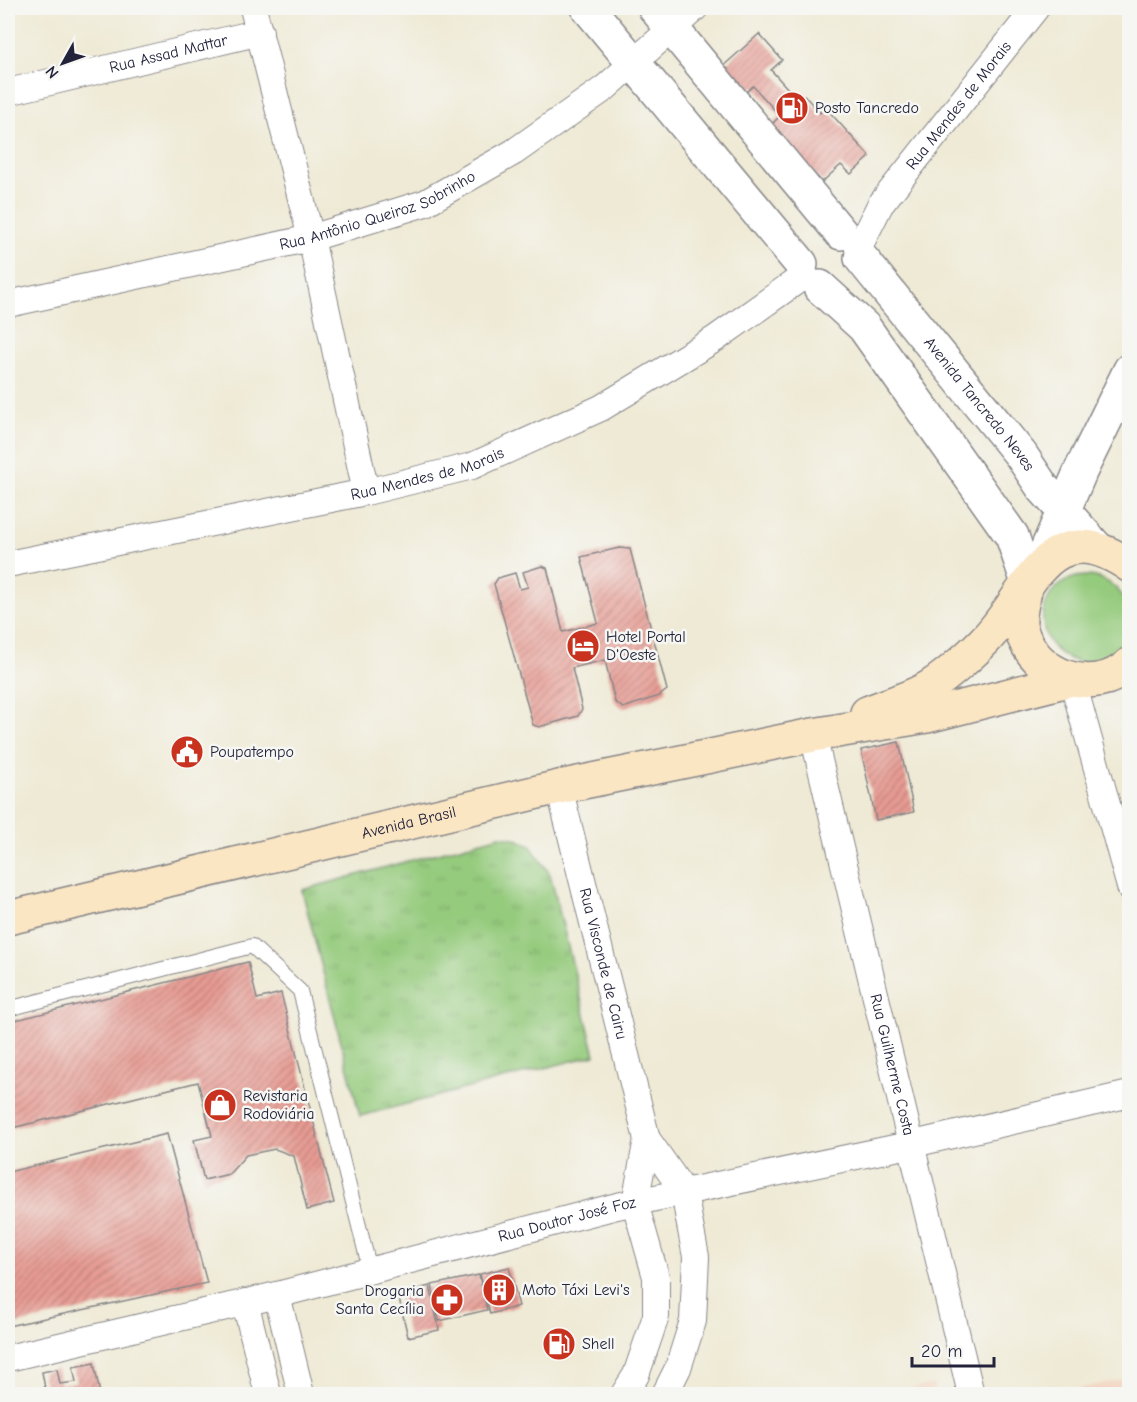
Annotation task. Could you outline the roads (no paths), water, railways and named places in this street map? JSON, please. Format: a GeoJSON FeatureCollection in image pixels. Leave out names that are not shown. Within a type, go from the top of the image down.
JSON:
{"type":"FeatureCollection","features":[{"type":"Feature","properties":{"kind":"main road"},"geometry":{"type":"LineString","coordinates":[[813,735],[931,686],[987,637],[1034,575],[1064,550],[1075,547],[1097,548],[1130,566]]}},
{"type":"Feature","properties":{"kind":"main road"},"geometry":{"type":"LineString","coordinates":[[1034,575],[1021,608],[1020,627],[1037,659],[1053,672],[1072,679],[1090,681],[1122,670]]}},
{"type":"Feature","properties":{"kind":"main road"},"geometry":{"type":"LineString","coordinates":[[813,735],[927,716],[1072,679]]}},
{"type":"Feature","properties":{"kind":"main road","name":"Avenida Brasil"},"geometry":{"type":"LineString","coordinates":[[8,918],[559,787],[813,735]]}},
{"type":"Feature","properties":{"kind":"street"},"geometry":{"type":"LineString","coordinates":[[253,8],[311,238],[366,492]]}},
{"type":"Feature","properties":{"kind":"street"},"geometry":{"type":"LineString","coordinates":[[588,8],[808,275],[864,327],[1012,536],[1034,575]]}},
{"type":"Feature","properties":{"kind":"street","name":"Rua Mendes de Morais"},"geometry":{"type":"LineString","coordinates":[[851,244],[1030,12]]}},
{"type":"Feature","properties":{"kind":"street","name":"Rua Antônio Queiroz Sobrinho"},"geometry":{"type":"LineString","coordinates":[[8,304],[311,238],[425,203],[514,152],[605,88],[635,63],[674,15]]}},
{"type":"Feature","properties":{"kind":"street","name":"Avenida Tancredo Neves"},"geometry":{"type":"LineString","coordinates":[[674,15],[851,244],[1021,455],[1043,488],[1097,548]]}},
{"type":"Feature","properties":{"kind":"street","name":"Rua Assad Mattar"},"geometry":{"type":"LineString","coordinates":[[8,92],[260,32]]}},
{"type":"Feature","properties":{"kind":"street"},"geometry":{"type":"LineString","coordinates":[[815,237],[851,244],[859,271],[852,282],[840,289],[808,275],[808,243],[815,237]]}},
{"type":"Feature","properties":{"kind":"street","name":"Rua Mendes de Morais"},"geometry":{"type":"LineString","coordinates":[[8,564],[366,492],[472,466],[601,408],[715,339],[808,275]]}},
{"type":"Feature","properties":{"kind":"street"},"geometry":{"type":"LineString","coordinates":[[1034,575],[1065,513],[1081,470],[1130,370]]}},
{"type":"Feature","properties":{"kind":"street"},"geometry":{"type":"LineString","coordinates":[[1072,679],[1130,887]]}},
{"type":"Feature","properties":{"kind":"street","name":"Rua Guilherme Costa"},"geometry":{"type":"LineString","coordinates":[[813,735],[909,1145],[971,1395]]}},
{"type":"Feature","properties":{"kind":"street","name":"Rua Visconde de Cairu"},"geometry":{"type":"LineString","coordinates":[[559,787],[647,1139],[684,1192],[696,1257],[694,1312],[678,1368],[665,1395]]}},
{"type":"Feature","properties":{"kind":"street","name":"Rua Doutor José Foz"},"geometry":{"type":"LineString","coordinates":[[8,1358],[277,1295],[635,1203],[909,1145],[1130,1094]]}},
{"type":"Feature","properties":{"kind":"street","name":"Rua Visconde de Cairu"},"geometry":{"type":"LineString","coordinates":[[624,1395],[636,1375],[656,1316],[656,1277],[635,1203],[647,1139]]}},
{"type":"Feature","properties":{"kind":"street"},"geometry":{"type":"LineString","coordinates":[[277,1295],[301,1395]]}},
{"type":"Feature","properties":{"kind":"street"},"geometry":{"type":"LineString","coordinates":[[245,1302],[268,1395]]}},
{"type":"Feature","properties":{"kind":"lane"},"geometry":{"type":"LineString","coordinates":[[8,1009],[252,946],[300,991],[370,1270]]}},
{"type":"Feature","properties":{"kind":"place","name":"Posto Tancredo"},"geometry":{"type":"Point","coordinates":[792,108]}},
{"type":"Feature","properties":{"kind":"place","name":"Hotel Portal D'Oeste"},"geometry":{"type":"Point","coordinates":[583,646]}},
{"type":"Feature","properties":{"kind":"place","name":"Poupatempo"},"geometry":{"type":"Point","coordinates":[187,752]}},
{"type":"Feature","properties":{"kind":"place","name":"Revistaria Rodoviária"},"geometry":{"type":"Point","coordinates":[220,1105]}},
{"type":"Feature","properties":{"kind":"place","name":"Moto Táxi Levi's"},"geometry":{"type":"Point","coordinates":[499,1290]}},
{"type":"Feature","properties":{"kind":"place","name":"Drogaria Santa Cecília"},"geometry":{"type":"Point","coordinates":[447,1300]}},
{"type":"Feature","properties":{"kind":"place","name":"Shell"},"geometry":{"type":"Point","coordinates":[559,1344]}}]}
